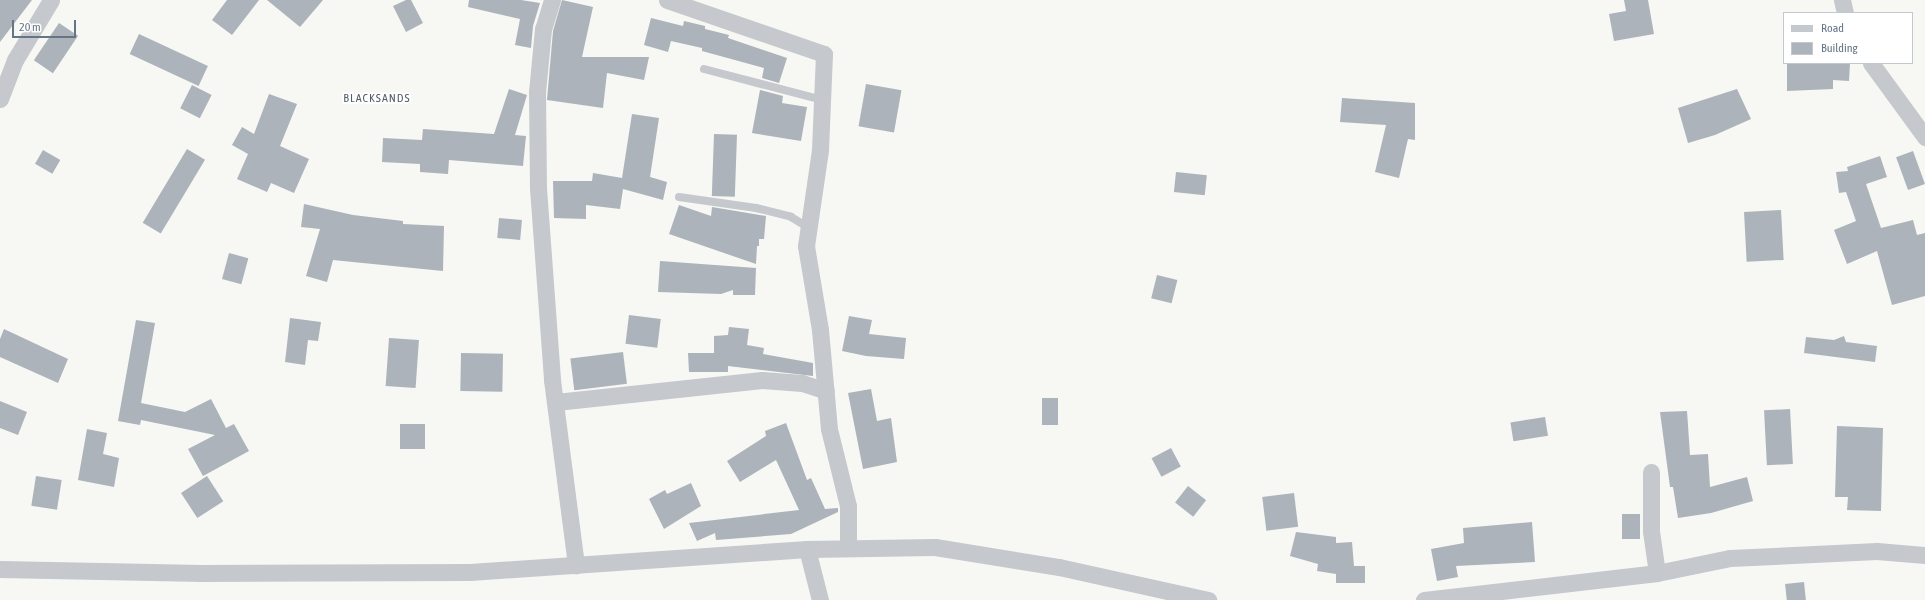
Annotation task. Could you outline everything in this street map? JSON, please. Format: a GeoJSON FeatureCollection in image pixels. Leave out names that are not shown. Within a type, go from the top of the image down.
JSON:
{"type":"FeatureCollection","features":[{"type":"Feature","properties":{"kind":"street"},"geometry":{"type":"LineString","coordinates":[[0,99],[15,60],[51,0]]}},
{"type":"Feature","properties":{"kind":"street"},"geometry":{"type":"LineString","coordinates":[[552,0],[543,29],[537,92],[537,172],[543,279],[576,565]]}},
{"type":"Feature","properties":{"kind":"street"},"geometry":{"type":"LineString","coordinates":[[667,0],[824,54],[820,150],[806,246],[820,330],[829,429],[848,506],[848,548]]}},
{"type":"Feature","properties":{"kind":"street"},"geometry":{"type":"LineString","coordinates":[[1842,0],[1845,12]]}},
{"type":"Feature","properties":{"kind":"street"},"geometry":{"type":"LineString","coordinates":[[1872,64],[1925,137]]}},
{"type":"Feature","properties":{"kind":"street"},"geometry":{"type":"LineString","coordinates":[[556,402],[762,380],[802,384],[826,391]]}},
{"type":"Feature","properties":{"kind":"street"},"geometry":{"type":"LineString","coordinates":[[1651,472],[1651,531],[1657,573]]}},
{"type":"Feature","properties":{"kind":"street"},"geometry":{"type":"LineString","coordinates":[[0,569],[202,573],[470,572],[807,549],[935,547],[1059,567],[1208,600]]}},
{"type":"Feature","properties":{"kind":"street"},"geometry":{"type":"LineString","coordinates":[[807,549],[820,600]]}},
{"type":"Feature","properties":{"kind":"street"},"geometry":{"type":"LineString","coordinates":[[1424,600],[1657,573],[1730,558],[1877,551],[1925,555]]}},
{"type":"Feature","properties":{"kind":"lane"},"geometry":{"type":"LineString","coordinates":[[704,69],[822,100]]}},
{"type":"Feature","properties":{"kind":"lane"},"geometry":{"type":"LineString","coordinates":[[679,197],[756,208],[791,217],[808,228]]}},
{"type":"Feature","properties":{"kind":"building"},"geometry":{"type":"Polygon","coordinates":[[[0,0],[32,0],[0,42],[0,0]]]}},
{"type":"Feature","properties":{"kind":"building"},"geometry":{"type":"Polygon","coordinates":[[[227,0],[259,0],[232,35],[212,20],[227,0]]]}},
{"type":"Feature","properties":{"kind":"building"},"geometry":{"type":"Polygon","coordinates":[[[267,0],[323,0],[300,27],[267,0]]]}},
{"type":"Feature","properties":{"kind":"building"},"geometry":{"type":"Polygon","coordinates":[[[406,0],[411,0],[423,23],[406,32],[393,6],[406,0]]]}},
{"type":"Feature","properties":{"kind":"building"},"geometry":{"type":"Polygon","coordinates":[[[469,0],[521,0],[540,3],[533,26],[531,48],[515,45],[520,19],[468,7],[469,0]]]}},
{"type":"Feature","properties":{"kind":"building"},"geometry":{"type":"Polygon","coordinates":[[[562,0],[593,7],[582,57],[649,57],[644,80],[607,73],[603,108],[547,100],[553,31],[562,0]]]}},
{"type":"Feature","properties":{"kind":"building"},"geometry":{"type":"Polygon","coordinates":[[[1624,0],[1648,0],[1654,34],[1614,41],[1609,14],[1626,11],[1624,0]]]}},
{"type":"Feature","properties":{"kind":"building"},"geometry":{"type":"Polygon","coordinates":[[[651,18],[683,26],[684,21],[705,26],[705,29],[729,35],[728,38],[787,58],[779,83],[762,78],[764,68],[702,51],[702,48],[671,41],[668,52],[644,45],[651,18]]]}},
{"type":"Feature","properties":{"kind":"building"},"geometry":{"type":"Polygon","coordinates":[[[59,23],[78,36],[53,73],[34,60],[59,23]]]}},
{"type":"Feature","properties":{"kind":"building"},"geometry":{"type":"Polygon","coordinates":[[[139,34],[208,66],[199,86],[130,54],[139,34]]]}},
{"type":"Feature","properties":{"kind":"building"},"geometry":{"type":"Polygon","coordinates":[[[1787,64],[1850,64],[1849,81],[1833,80],[1833,89],[1787,91],[1787,64]]]}},
{"type":"Feature","properties":{"kind":"building"},"geometry":{"type":"Polygon","coordinates":[[[866,84],[901,90],[894,133],[859,126],[866,84]]]}},
{"type":"Feature","properties":{"kind":"building"},"geometry":{"type":"Polygon","coordinates":[[[192,85],[212,95],[200,118],[180,108],[192,85]]]}},
{"type":"Feature","properties":{"kind":"building"},"geometry":{"type":"Polygon","coordinates":[[[509,89],[527,95],[515,135],[526,136],[523,166],[449,160],[448,174],[420,172],[420,164],[382,162],[383,138],[422,140],[423,129],[494,134],[509,89]]]}},
{"type":"Feature","properties":{"kind":"building"},"geometry":{"type":"Polygon","coordinates":[[[1737,89],[1751,119],[1715,135],[1688,143],[1678,108],[1737,89]]]}},
{"type":"Feature","properties":{"kind":"building"},"geometry":{"type":"Polygon","coordinates":[[[760,90],[783,96],[782,103],[807,107],[801,141],[752,133],[760,90]]]}},
{"type":"Feature","properties":{"kind":"building"},"geometry":{"type":"Polygon","coordinates":[[[269,94],[297,104],[280,146],[309,159],[294,193],[271,183],[267,192],[237,179],[248,154],[232,145],[242,127],[254,134],[269,94]]]}},
{"type":"Feature","properties":{"kind":"building"},"geometry":{"type":"Polygon","coordinates":[[[1342,98],[1415,103],[1415,140],[1408,139],[1399,178],[1375,172],[1386,125],[1340,122],[1342,98]]]}},
{"type":"Feature","properties":{"kind":"building"},"geometry":{"type":"Polygon","coordinates":[[[632,114],[659,118],[650,177],[667,182],[663,200],[623,189],[620,209],[586,205],[586,219],[554,218],[553,181],[592,181],[593,173],[622,178],[632,114]]]}},
{"type":"Feature","properties":{"kind":"building"},"geometry":{"type":"Polygon","coordinates":[[[714,134],[737,135],[735,197],[712,196],[714,134]]]}},
{"type":"Feature","properties":{"kind":"building"},"geometry":{"type":"Polygon","coordinates":[[[187,149],[205,160],[161,234],[143,223],[187,149]]]}},
{"type":"Feature","properties":{"kind":"building"},"geometry":{"type":"Polygon","coordinates":[[[43,150],[60,160],[52,174],[35,164],[43,150]]]}},
{"type":"Feature","properties":{"kind":"building"},"geometry":{"type":"Polygon","coordinates":[[[1913,151],[1925,184],[1908,190],[1896,157],[1913,151]]]}},
{"type":"Feature","properties":{"kind":"building"},"geometry":{"type":"Polygon","coordinates":[[[1880,156],[1887,177],[1866,184],[1881,228],[1913,220],[1917,235],[1925,233],[1925,296],[1892,305],[1877,251],[1847,264],[1834,230],[1856,221],[1846,192],[1839,193],[1836,172],[1848,171],[1847,167],[1880,156]]]}},
{"type":"Feature","properties":{"kind":"building"},"geometry":{"type":"Polygon","coordinates":[[[1176,172],[1207,175],[1205,195],[1174,192],[1176,172]]]}},
{"type":"Feature","properties":{"kind":"building"},"geometry":{"type":"Polygon","coordinates":[[[304,204],[353,215],[403,221],[403,224],[444,226],[443,271],[333,260],[327,282],[306,276],[320,229],[301,227],[304,204]]]}},
{"type":"Feature","properties":{"kind":"building"},"geometry":{"type":"Polygon","coordinates":[[[679,205],[711,216],[712,207],[766,216],[764,239],[759,239],[756,264],[669,234],[679,205]]]}},
{"type":"Feature","properties":{"kind":"building"},"geometry":{"type":"Polygon","coordinates":[[[1781,210],[1784,260],[1747,262],[1744,212],[1781,210]]]}},
{"type":"Feature","properties":{"kind":"building"},"geometry":{"type":"Polygon","coordinates":[[[499,218],[522,220],[520,240],[497,238],[499,218]]]}},
{"type":"Feature","properties":{"kind":"building"},"geometry":{"type":"Polygon","coordinates":[[[229,253],[248,258],[241,284],[222,279],[229,253]]]}},
{"type":"Feature","properties":{"kind":"building"},"geometry":{"type":"Polygon","coordinates":[[[660,261],[756,268],[755,295],[733,295],[733,290],[721,294],[658,292],[660,261]]]}},
{"type":"Feature","properties":{"kind":"building"},"geometry":{"type":"Polygon","coordinates":[[[1157,275],[1177,280],[1172,303],[1151,298],[1157,275]]]}},
{"type":"Feature","properties":{"kind":"building"},"geometry":{"type":"Polygon","coordinates":[[[629,315],[661,319],[657,348],[625,344],[629,315]]]}},
{"type":"Feature","properties":{"kind":"building"},"geometry":{"type":"Polygon","coordinates":[[[849,316],[872,320],[869,334],[906,338],[904,359],[866,356],[842,351],[849,316]]]}},
{"type":"Feature","properties":{"kind":"building"},"geometry":{"type":"Polygon","coordinates":[[[290,318],[321,322],[318,341],[308,340],[305,365],[285,362],[290,318]]]}},
{"type":"Feature","properties":{"kind":"building"},"geometry":{"type":"Polygon","coordinates":[[[136,320],[155,323],[141,403],[185,412],[211,399],[226,428],[234,424],[249,451],[203,476],[188,449],[215,435],[141,420],[140,425],[118,421],[136,320]]]}},
{"type":"Feature","properties":{"kind":"building"},"geometry":{"type":"Polygon","coordinates":[[[729,327],[749,329],[747,345],[764,348],[763,354],[813,363],[813,376],[728,366],[728,372],[689,372],[688,353],[714,353],[714,336],[728,335],[729,327]]]}},
{"type":"Feature","properties":{"kind":"building"},"geometry":{"type":"Polygon","coordinates":[[[4,329],[68,359],[58,383],[0,357],[0,339],[4,329]]]}},
{"type":"Feature","properties":{"kind":"building"},"geometry":{"type":"Polygon","coordinates":[[[1844,336],[1846,342],[1877,346],[1875,362],[1804,353],[1806,337],[1834,340],[1844,336]]]}},
{"type":"Feature","properties":{"kind":"building"},"geometry":{"type":"Polygon","coordinates":[[[389,338],[419,340],[416,388],[386,386],[389,338]]]}},
{"type":"Feature","properties":{"kind":"building"},"geometry":{"type":"Polygon","coordinates":[[[623,352],[627,384],[574,390],[570,358],[623,352]]]}},
{"type":"Feature","properties":{"kind":"building"},"geometry":{"type":"Polygon","coordinates":[[[461,353],[503,354],[502,392],[460,391],[461,353]]]}},
{"type":"Feature","properties":{"kind":"building"},"geometry":{"type":"Polygon","coordinates":[[[871,389],[877,421],[891,418],[897,462],[863,469],[848,393],[871,389]]]}},
{"type":"Feature","properties":{"kind":"building"},"geometry":{"type":"Polygon","coordinates":[[[1042,398],[1058,398],[1058,425],[1042,425],[1042,398]]]}},
{"type":"Feature","properties":{"kind":"building"},"geometry":{"type":"Polygon","coordinates":[[[0,401],[27,412],[18,435],[0,428],[0,401]]]}},
{"type":"Feature","properties":{"kind":"building"},"geometry":{"type":"Polygon","coordinates":[[[1790,409],[1793,464],[1767,465],[1764,410],[1790,409]]]}},
{"type":"Feature","properties":{"kind":"building"},"geometry":{"type":"Polygon","coordinates":[[[1687,411],[1690,455],[1708,454],[1710,487],[1747,477],[1753,501],[1711,513],[1678,518],[1673,487],[1670,487],[1660,412],[1687,411]]]}},
{"type":"Feature","properties":{"kind":"building"},"geometry":{"type":"Polygon","coordinates":[[[1545,417],[1548,436],[1513,441],[1510,422],[1545,417]]]}},
{"type":"Feature","properties":{"kind":"building"},"geometry":{"type":"Polygon","coordinates":[[[786,423],[807,480],[811,478],[825,509],[838,508],[838,512],[791,534],[716,540],[715,533],[697,541],[689,523],[799,510],[776,460],[740,482],[727,461],[766,436],[765,431],[786,423]]]}},
{"type":"Feature","properties":{"kind":"building"},"geometry":{"type":"Polygon","coordinates":[[[400,424],[425,424],[425,449],[400,449],[400,424]]]}},
{"type":"Feature","properties":{"kind":"building"},"geometry":{"type":"Polygon","coordinates":[[[1837,426],[1883,428],[1881,511],[1847,510],[1848,497],[1835,497],[1837,426]]]}},
{"type":"Feature","properties":{"kind":"building"},"geometry":{"type":"Polygon","coordinates":[[[87,429],[107,433],[103,454],[119,458],[114,487],[78,480],[87,429]]]}},
{"type":"Feature","properties":{"kind":"building"},"geometry":{"type":"Polygon","coordinates":[[[1171,448],[1181,467],[1161,477],[1152,458],[1171,448]]]}},
{"type":"Feature","properties":{"kind":"building"},"geometry":{"type":"Polygon","coordinates":[[[36,476],[62,480],[57,510],[31,506],[36,476]]]}},
{"type":"Feature","properties":{"kind":"building"},"geometry":{"type":"Polygon","coordinates":[[[207,476],[223,501],[197,518],[181,493],[207,476]]]}},
{"type":"Feature","properties":{"kind":"building"},"geometry":{"type":"Polygon","coordinates":[[[691,483],[701,506],[664,529],[649,499],[665,490],[667,494],[691,483]]]}},
{"type":"Feature","properties":{"kind":"building"},"geometry":{"type":"Polygon","coordinates":[[[1188,486],[1206,500],[1193,517],[1175,503],[1188,486]]]}},
{"type":"Feature","properties":{"kind":"building"},"geometry":{"type":"Polygon","coordinates":[[[1294,493],[1298,527],[1266,531],[1262,497],[1294,493]]]}},
{"type":"Feature","properties":{"kind":"building"},"geometry":{"type":"Polygon","coordinates":[[[1622,514],[1640,514],[1640,539],[1622,539],[1622,514]]]}},
{"type":"Feature","properties":{"kind":"building"},"geometry":{"type":"Polygon","coordinates":[[[1532,522],[1535,562],[1456,566],[1458,577],[1437,581],[1431,549],[1464,543],[1463,528],[1532,522]]]}},
{"type":"Feature","properties":{"kind":"building"},"geometry":{"type":"Polygon","coordinates":[[[1296,532],[1336,537],[1336,543],[1352,542],[1354,566],[1365,566],[1365,583],[1336,583],[1336,574],[1317,571],[1318,564],[1290,556],[1296,532]]]}},
{"type":"Feature","properties":{"kind":"building"},"geometry":{"type":"Polygon","coordinates":[[[1804,582],[1806,600],[1787,600],[1785,584],[1804,582]]]}},
{"type":"Feature","properties":{"kind":"district","name":"BLACKSANDS"},"geometry":{"type":"Point","coordinates":[377,99]}}]}
